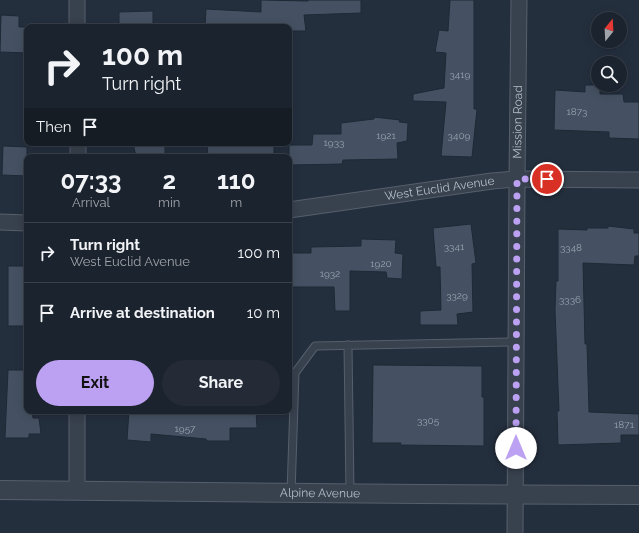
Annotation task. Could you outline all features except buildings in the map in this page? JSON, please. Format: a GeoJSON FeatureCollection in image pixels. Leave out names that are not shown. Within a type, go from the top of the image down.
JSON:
{"type":"FeatureCollection","features":[{"type":"Feature","properties":{"kind":"street"},"geometry":{"type":"LineString","coordinates":[[77,0],[77,24]]}},
{"type":"Feature","properties":{"kind":"street","name":"Mission Road"},"geometry":{"type":"LineString","coordinates":[[515,533],[519,0]]}},
{"type":"Feature","properties":{"kind":"street","name":"West Euclid Avenue"},"geometry":{"type":"LineString","coordinates":[[292,210],[492,181],[517,179],[639,180]]}},
{"type":"Feature","properties":{"kind":"street"},"geometry":{"type":"LineString","coordinates":[[0,222],[24,222]]}},
{"type":"Feature","properties":{"kind":"street"},"geometry":{"type":"LineString","coordinates":[[77,414],[77,491]]}},
{"type":"Feature","properties":{"kind":"street","name":"Alpine Avenue"},"geometry":{"type":"LineString","coordinates":[[0,490],[639,495]]}},
{"type":"Feature","properties":{"kind":"lane"},"geometry":{"type":"LineString","coordinates":[[291,493],[295,373],[315,346],[516,342]]}},
{"type":"Feature","properties":{"kind":"lane"},"geometry":{"type":"LineString","coordinates":[[348,345],[350,493]]}},
{"type":"Feature","properties":{"kind":"route"},"geometry":{"type":"LineString","coordinates":[[516,448],[517,179],[547,179]]}}]}
